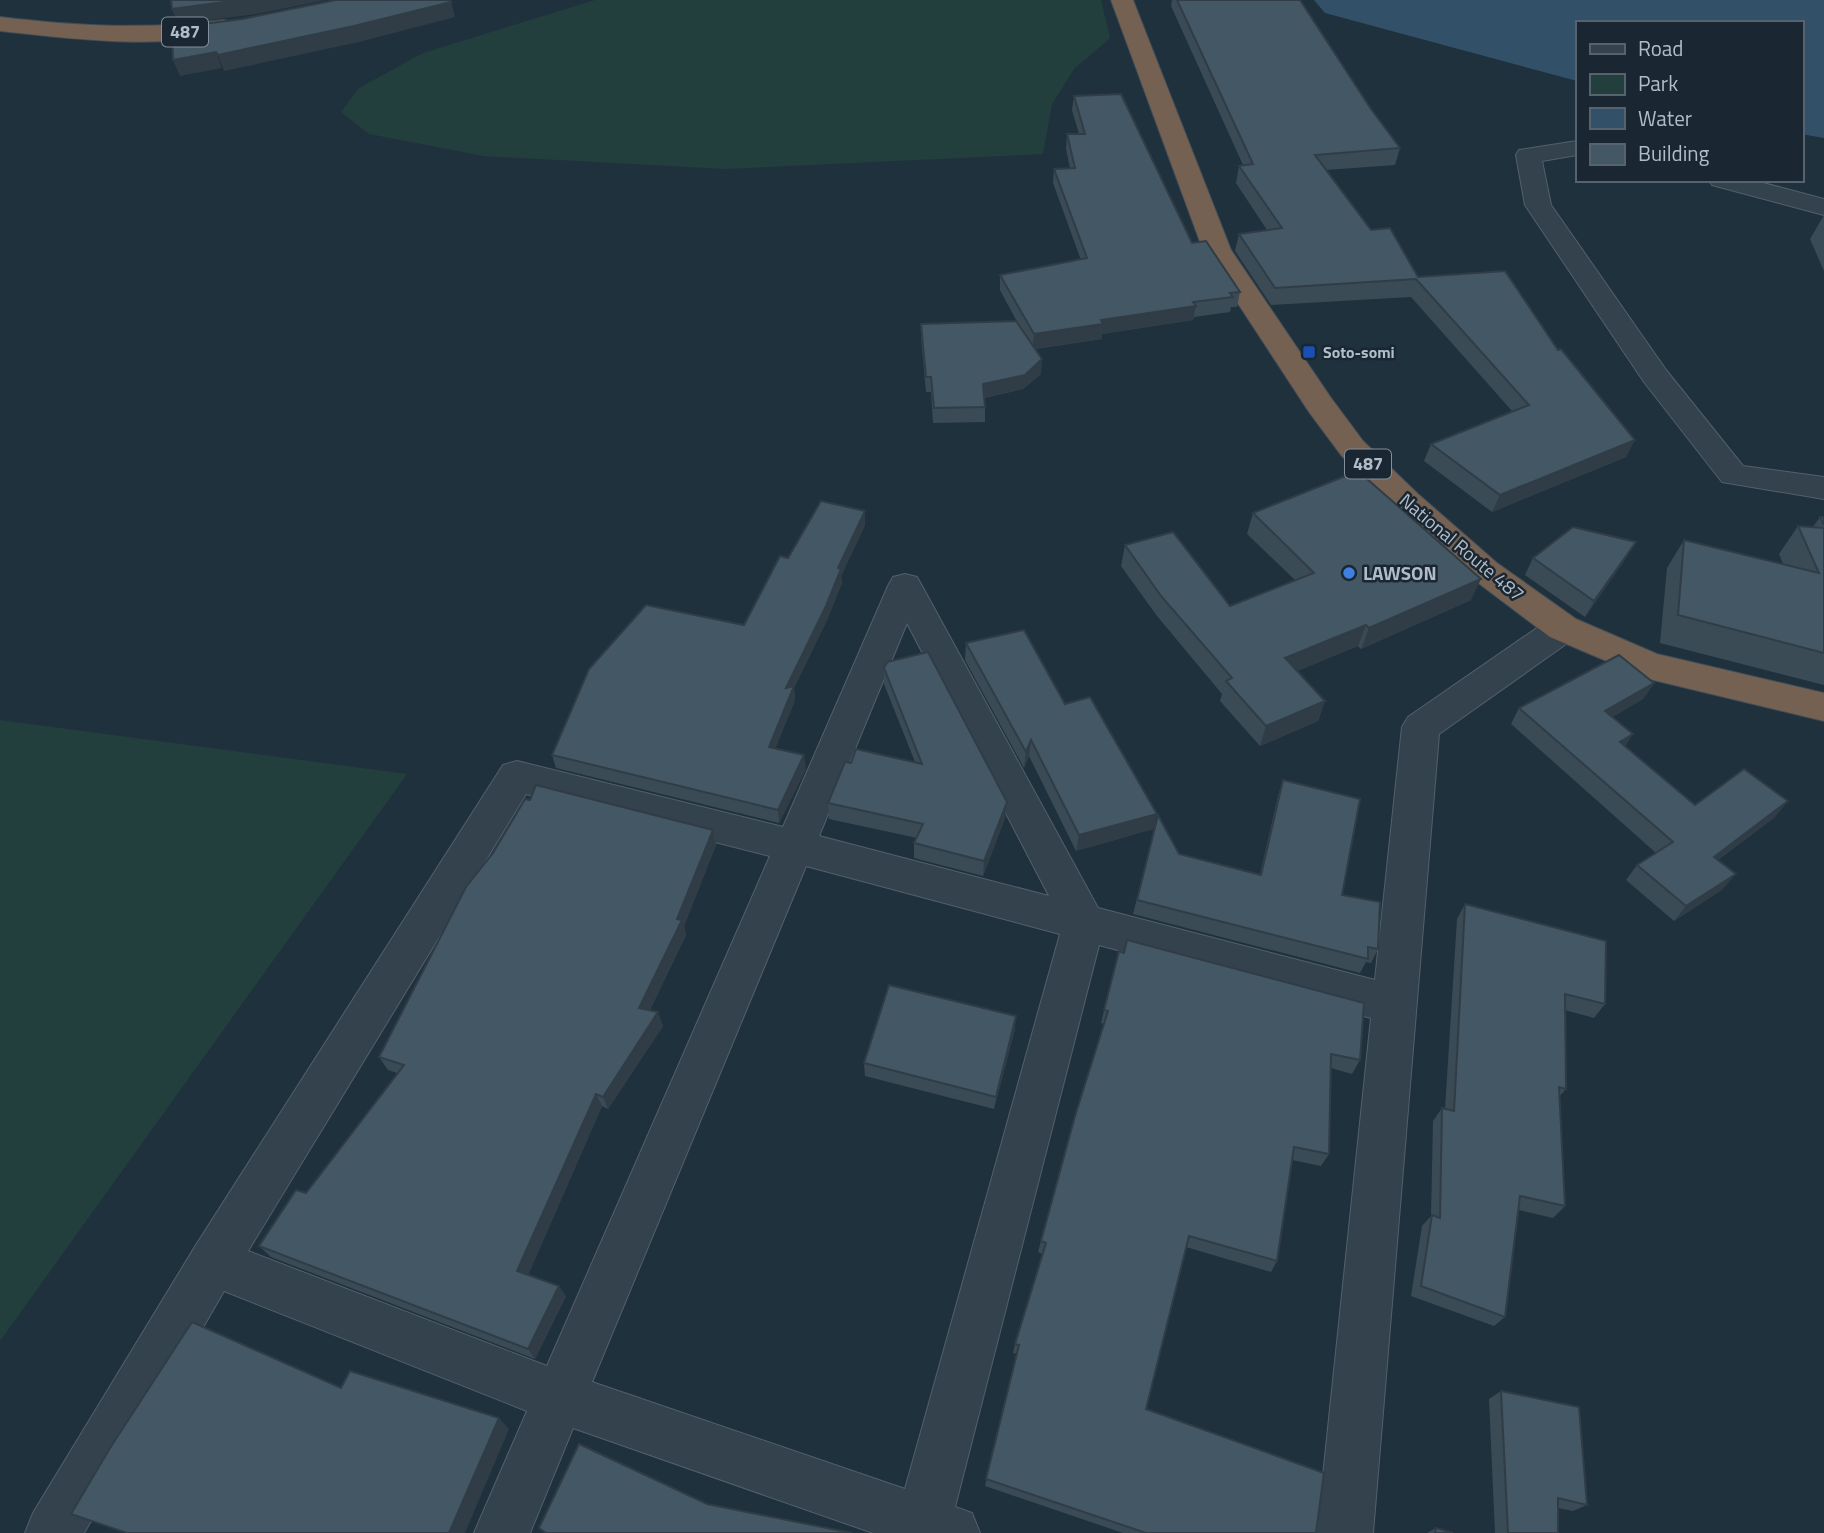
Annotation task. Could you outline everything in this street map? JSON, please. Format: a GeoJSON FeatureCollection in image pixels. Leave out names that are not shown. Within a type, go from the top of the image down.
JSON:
{"type":"FeatureCollection","features":[{"type":"Feature","properties":{"kind":"highway","name":"National Route 487"},"geometry":{"type":"LineString","coordinates":[[1122,0],[1217,250],[1320,405],[1352,448],[1406,502],[1485,571],[1563,628],[1649,666],[1824,707]]}},
{"type":"Feature","properties":{"kind":"highway","name":"487"},"geometry":{"type":"LineString","coordinates":[[0,24],[93,35],[136,37],[243,24]]}},
{"type":"Feature","properties":{"kind":"street"},"geometry":{"type":"LineString","coordinates":[[1576,148],[1528,155],[1538,205],[1655,376],[1733,475],[1824,488]]}},
{"type":"Feature","properties":{"kind":"street"},"geometry":{"type":"LineString","coordinates":[[1729,182],[1824,207]]}},
{"type":"Feature","properties":{"kind":"street"},"geometry":{"type":"LineString","coordinates":[[213,1262],[559,1397],[932,1529],[1084,922],[905,586],[559,1397],[502,1533]]}},
{"type":"Feature","properties":{"kind":"street"},"geometry":{"type":"LineString","coordinates":[[1345,1533],[1421,727],[1563,628]]}},
{"type":"Feature","properties":{"kind":"street"},"geometry":{"type":"LineString","coordinates":[[53,1533],[213,1262],[517,776],[794,845],[1395,1005]]}},
{"type":"Feature","properties":{"kind":"green space"},"geometry":{"type":"Polygon","coordinates":[[[595,0],[1101,0],[1110,38],[1074,69],[1052,104],[1043,154],[725,169],[484,156],[369,134],[341,112],[359,88],[423,53],[595,0]]]}},
{"type":"Feature","properties":{"kind":"green space"},"geometry":{"type":"Polygon","coordinates":[[[0,720],[407,774],[0,1341],[0,720]]]}},
{"type":"Feature","properties":{"kind":"water"},"geometry":{"type":"Polygon","coordinates":[[[1314,0],[1824,0],[1824,138],[1803,134],[1803,21],[1576,21],[1576,81],[1325,13],[1314,0]]]}},
{"type":"Feature","properties":{"kind":"building"},"geometry":{"type":"Polygon","coordinates":[[[171,0],[239,0],[172,9],[171,0]]]}},
{"type":"Feature","properties":{"kind":"building"},"geometry":{"type":"Polygon","coordinates":[[[336,0],[451,2],[218,55],[216,52],[173,60],[172,28],[242,19],[336,0]]]}},
{"type":"Feature","properties":{"kind":"building"},"geometry":{"type":"Polygon","coordinates":[[[1177,0],[1300,0],[1371,109],[1400,148],[1315,155],[1371,230],[1390,228],[1418,277],[1505,271],[1558,350],[1561,349],[1635,440],[1500,495],[1431,444],[1529,405],[1416,279],[1275,288],[1239,234],[1282,228],[1239,166],[1253,164],[1177,0]]]}},
{"type":"Feature","properties":{"kind":"building"},"geometry":{"type":"Polygon","coordinates":[[[1121,94],[1192,243],[1206,241],[1240,292],[1230,293],[1233,297],[1193,302],[1196,306],[1101,320],[1103,324],[1034,334],[1000,275],[1087,258],[1054,169],[1075,168],[1067,134],[1085,134],[1074,96],[1121,94]]]}},
{"type":"Feature","properties":{"kind":"building"},"geometry":{"type":"Polygon","coordinates":[[[1016,321],[1042,359],[1025,375],[983,384],[985,407],[934,408],[931,377],[926,377],[921,324],[1016,321]]]}},
{"type":"Feature","properties":{"kind":"building"},"geometry":{"type":"Polygon","coordinates":[[[1358,471],[1481,579],[1369,628],[1366,625],[1285,658],[1325,701],[1266,726],[1226,681],[1232,678],[1161,596],[1125,545],[1173,532],[1230,606],[1314,573],[1253,513],[1358,471]]]}},
{"type":"Feature","properties":{"kind":"building"},"geometry":{"type":"Polygon","coordinates":[[[821,501],[865,511],[838,568],[841,569],[826,606],[786,688],[794,686],[769,747],[804,755],[778,810],[552,755],[589,669],[646,605],[744,625],[780,556],[788,558],[821,501]]]}},
{"type":"Feature","properties":{"kind":"building"},"geometry":{"type":"Polygon","coordinates":[[[1798,526],[1824,528],[1824,653],[1678,615],[1684,540],[1819,573],[1798,526]]]}},
{"type":"Feature","properties":{"kind":"building"},"geometry":{"type":"Polygon","coordinates":[[[1573,527],[1636,542],[1594,601],[1533,558],[1573,527]]]}},
{"type":"Feature","properties":{"kind":"building"},"geometry":{"type":"Polygon","coordinates":[[[1024,630],[1065,704],[1090,697],[1157,814],[1079,835],[1031,740],[1026,752],[966,643],[1024,630]]]}},
{"type":"Feature","properties":{"kind":"building"},"geometry":{"type":"Polygon","coordinates":[[[928,652],[1007,802],[984,861],[914,843],[923,824],[828,803],[845,762],[851,763],[856,749],[922,764],[884,668],[887,662],[928,652]]]}},
{"type":"Feature","properties":{"kind":"building"},"geometry":{"type":"Polygon","coordinates":[[[1619,655],[1654,683],[1605,711],[1633,734],[1620,742],[1695,805],[1744,769],[1788,801],[1714,857],[1736,874],[1686,906],[1637,865],[1673,842],[1519,708],[1619,655]]]}},
{"type":"Feature","properties":{"kind":"building"},"geometry":{"type":"Polygon","coordinates":[[[1283,780],[1360,799],[1342,895],[1380,902],[1378,949],[1368,947],[1368,959],[1137,900],[1158,815],[1179,854],[1261,875],[1283,780]]]}},
{"type":"Feature","properties":{"kind":"building"},"geometry":{"type":"Polygon","coordinates":[[[536,785],[713,830],[677,919],[682,920],[639,1008],[658,1012],[603,1097],[596,1094],[517,1271],[559,1286],[528,1349],[259,1246],[296,1190],[306,1193],[404,1065],[379,1057],[466,887],[493,853],[525,799],[530,800],[536,785]]]}},
{"type":"Feature","properties":{"kind":"building"},"geometry":{"type":"Polygon","coordinates":[[[1465,904],[1606,941],[1605,1004],[1565,994],[1566,1089],[1559,1087],[1565,1206],[1520,1196],[1505,1317],[1421,1286],[1432,1215],[1440,1218],[1442,1108],[1454,1111],[1465,904]]]}},
{"type":"Feature","properties":{"kind":"building"},"geometry":{"type":"Polygon","coordinates":[[[1127,940],[1364,1003],[1360,1060],[1331,1054],[1329,1154],[1294,1147],[1277,1261],[1189,1236],[1146,1409],[1324,1473],[1316,1533],[1146,1533],[986,1479],[1019,1345],[1015,1344],[1046,1243],[1041,1241],[1075,1116],[1108,1011],[1104,1010],[1119,951],[1124,953],[1127,940]]]}},
{"type":"Feature","properties":{"kind":"building"},"geometry":{"type":"Polygon","coordinates":[[[889,985],[1016,1016],[996,1097],[864,1063],[889,985]]]}},
{"type":"Feature","properties":{"kind":"building"},"geometry":{"type":"Polygon","coordinates":[[[192,1322],[341,1388],[350,1371],[499,1418],[449,1533],[127,1533],[71,1514],[110,1448],[192,1322]]]}},
{"type":"Feature","properties":{"kind":"building"},"geometry":{"type":"Polygon","coordinates":[[[1501,1391],[1579,1407],[1587,1505],[1558,1498],[1558,1533],[1508,1533],[1501,1391]]]}},
{"type":"Feature","properties":{"kind":"building"},"geometry":{"type":"Polygon","coordinates":[[[579,1444],[707,1504],[852,1533],[546,1533],[539,1528],[579,1444]]]}},
{"type":"Feature","properties":{"kind":"building"},"geometry":{"type":"Polygon","coordinates":[[[1436,1528],[1453,1533],[1435,1533],[1436,1528]]]}},
{"type":"Feature","properties":{"kind":"place","name":"Soto-somi"},"geometry":{"type":"Point","coordinates":[1309,352]}},
{"type":"Feature","properties":{"kind":"place","name":"LAWSON"},"geometry":{"type":"Point","coordinates":[1349,573]}}]}
